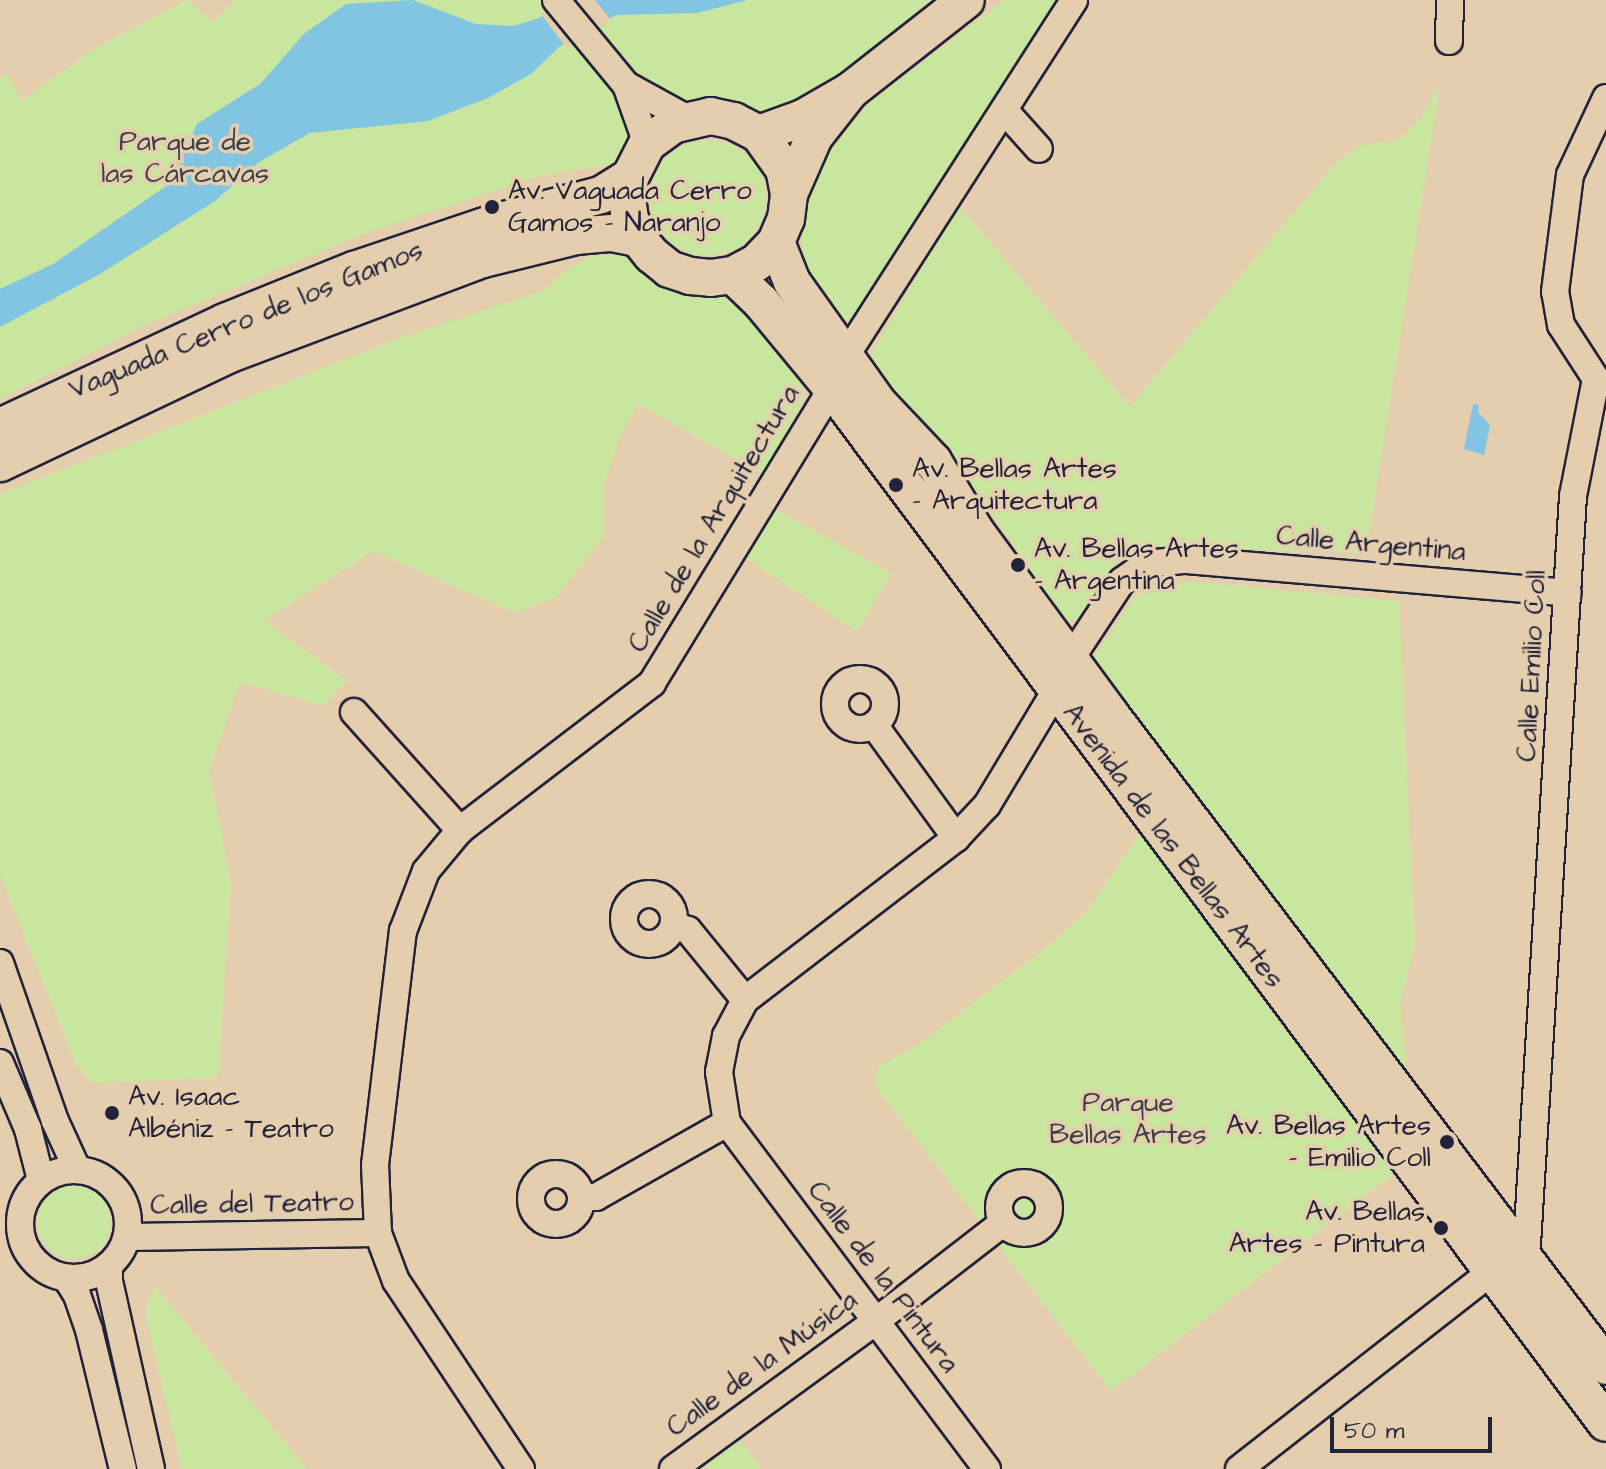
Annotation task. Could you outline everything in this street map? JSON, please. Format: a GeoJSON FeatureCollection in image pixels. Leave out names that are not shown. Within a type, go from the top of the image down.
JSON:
{"type":"FeatureCollection","features":[{"type":"Feature","properties":{"kind":"street"},"geometry":{"type":"LineString","coordinates":[[556,0],[626,85],[647,144]]}},
{"type":"Feature","properties":{"kind":"street"},"geometry":{"type":"LineString","coordinates":[[759,134],[803,118],[850,91],[966,0]]}},
{"type":"Feature","properties":{"kind":"street","name":"Calle de la Arquitectura"},"geometry":{"type":"LineString","coordinates":[[521,1469],[396,1281],[378,1233],[375,1165],[403,931],[426,871],[460,830],[652,683],[838,372],[1074,0]]}},
{"type":"Feature","properties":{"kind":"street"},"geometry":{"type":"LineString","coordinates":[[1449,41],[1450,0]]}},
{"type":"Feature","properties":{"kind":"street"},"geometry":{"type":"LineString","coordinates":[[626,85],[688,119]]}},
{"type":"Feature","properties":{"kind":"street"},"geometry":{"type":"LineString","coordinates":[[789,194],[784,169],[759,134],[734,121],[711,116],[688,119],[659,133],[647,144],[630,177],[630,219],[638,238],[652,255],[680,273],[711,278],[733,275],[757,262],[776,242],[786,219],[789,194],[814,137],[850,91]]}},
{"type":"Feature","properties":{"kind":"street","name":"Calle Emilio Coll"},"geometry":{"type":"LineString","coordinates":[[1505,1263],[1527,1244],[1531,1223],[1573,496],[1601,375],[1561,325],[1555,292],[1570,175],[1606,98]]}},
{"type":"Feature","properties":{"kind":"street"},"geometry":{"type":"LineString","coordinates":[[1004,110],[1039,149]]}},
{"type":"Feature","properties":{"kind":"street","name":"Vaguada Cerro de los Gamos"},"geometry":{"type":"LineString","coordinates":[[0,427],[91,382],[354,270],[497,222],[601,195],[630,177]]}},
{"type":"Feature","properties":{"kind":"street","name":"Vaguada Cerro de los Gamos"},"geometry":{"type":"LineString","coordinates":[[0,463],[227,355],[483,259],[576,236],[612,233],[638,238]]}},
{"type":"Feature","properties":{"kind":"street","name":"Avenida de las Bellas Artes"},"geometry":{"type":"LineString","coordinates":[[776,242],[792,282],[838,372],[1056,690],[1505,1263],[1592,1337],[1606,1366]]}},
{"type":"Feature","properties":{"kind":"street","name":"Avenida de las Bellas Artes"},"geometry":{"type":"LineString","coordinates":[[733,275],[838,372],[879,404],[933,461],[976,532],[1071,658],[1505,1263],[1606,1423]]}},
{"type":"Feature","properties":{"kind":"street","name":"Calle Argentina"},"geometry":{"type":"LineString","coordinates":[[1071,658],[1122,581],[1146,564],[1185,560],[1568,593]]}},
{"type":"Feature","properties":{"kind":"street","name":"Calle de la Pintura"},"geometry":{"type":"LineString","coordinates":[[987,1469],[727,1123],[719,1072],[726,1036],[745,1000],[956,838],[987,805],[1056,690],[1071,658]]}},
{"type":"Feature","properties":{"kind":"street"},"geometry":{"type":"LineString","coordinates":[[354,712],[460,830]]}},
{"type":"Feature","properties":{"kind":"street"},"geometry":{"type":"LineString","coordinates":[[874,725],[956,838]]}},
{"type":"Feature","properties":{"kind":"street"},"geometry":{"type":"LineString","coordinates":[[674,925],[688,930],[745,1000]]}},
{"type":"Feature","properties":{"kind":"street"},"geometry":{"type":"LineString","coordinates":[[0,963],[55,1121],[77,1169]]}},
{"type":"Feature","properties":{"kind":"street"},"geometry":{"type":"LineString","coordinates":[[0,1063],[28,1129],[41,1180]]}},
{"type":"Feature","properties":{"kind":"street"},"geometry":{"type":"LineString","coordinates":[[582,1197],[596,1197],[727,1123]]}},
{"type":"Feature","properties":{"kind":"street"},"geometry":{"type":"LineString","coordinates":[[109,1267],[89,1277],[67,1279],[46,1272],[30,1258],[10,1222],[26,1196],[41,1180],[58,1172],[77,1169],[95,1174],[112,1184],[123,1200],[128,1218],[127,1237],[109,1267],[109,1281],[151,1469]]}},
{"type":"Feature","properties":{"kind":"street","name":"Calle de la Música"},"geometry":{"type":"LineString","coordinates":[[673,1469],[876,1321],[1003,1223]]}},
{"type":"Feature","properties":{"kind":"street","name":"Calle del Teatro"},"geometry":{"type":"LineString","coordinates":[[127,1237],[378,1233]]}},
{"type":"Feature","properties":{"kind":"street"},"geometry":{"type":"LineString","coordinates":[[0,1251],[30,1258]]}},
{"type":"Feature","properties":{"kind":"street"},"geometry":{"type":"LineString","coordinates":[[1239,1469],[1505,1263]]}},
{"type":"Feature","properties":{"kind":"street"},"geometry":{"type":"LineString","coordinates":[[67,1279],[77,1295],[89,1330],[123,1469]]}},
{"type":"Feature","properties":{"kind":"green space","name":"Parque de las Cárcavas"},"geometry":{"type":"Polygon","coordinates":[[[186,0],[213,22],[236,0],[932,0],[775,132],[731,104],[685,103],[619,163],[543,175],[363,234],[147,324],[0,399],[0,78],[7,74],[22,101],[88,53],[186,0]]]}},
{"type":"Feature","properties":{"kind":"green space"},"geometry":{"type":"Polygon","coordinates":[[[1005,0],[1060,0],[1029,42],[861,309],[848,320],[836,316],[802,260],[802,214],[826,155],[872,100],[1005,0]]]}},
{"type":"Feature","properties":{"kind":"green space"},"geometry":{"type":"Polygon","coordinates":[[[1440,83],[1366,553],[1201,548],[1149,551],[1116,561],[1083,617],[1065,624],[945,443],[866,364],[958,205],[1130,407],[1337,162],[1362,145],[1399,140],[1419,121],[1440,83]]]}},
{"type":"Feature","properties":{"kind":"green space"},"geometry":{"type":"Polygon","coordinates":[[[708,140],[730,144],[749,157],[762,176],[766,198],[762,220],[749,239],[730,252],[708,256],[686,252],[667,239],[654,220],[650,198],[654,176],[667,157],[686,144],[708,140]]]}},
{"type":"Feature","properties":{"kind":"green space"},"geometry":{"type":"Polygon","coordinates":[[[637,252],[726,292],[757,323],[801,380],[804,395],[799,408],[762,474],[639,404],[620,436],[604,485],[604,537],[556,597],[516,613],[373,551],[264,620],[348,682],[335,691],[325,706],[240,682],[209,770],[231,884],[218,1078],[93,1083],[77,1066],[0,875],[0,494],[405,336],[546,290],[565,271],[591,256],[637,252]]]}},
{"type":"Feature","properties":{"kind":"green space"},"geometry":{"type":"Polygon","coordinates":[[[776,510],[892,574],[857,631],[747,559],[776,510]]]}},
{"type":"Feature","properties":{"kind":"green space"},"geometry":{"type":"Polygon","coordinates":[[[1196,582],[1399,601],[1415,944],[1400,1004],[1408,1090],[1089,664],[1135,597],[1156,584],[1196,582]]]}},
{"type":"Feature","properties":{"kind":"green space","name":"Parque Bellas Artes"},"geometry":{"type":"Polygon","coordinates":[[[1141,832],[1267,1006],[1394,1173],[1111,1391],[876,1087],[877,1067],[916,1047],[1051,944],[1087,912],[1141,832]]]}},
{"type":"Feature","properties":{"kind":"green space"},"geometry":{"type":"Polygon","coordinates":[[[67,1185],[81,1185],[95,1191],[105,1201],[111,1222],[109,1236],[95,1253],[81,1259],[67,1259],[53,1253],[43,1243],[37,1229],[37,1215],[43,1201],[53,1191],[67,1185]]]}},
{"type":"Feature","properties":{"kind":"green space"},"geometry":{"type":"Polygon","coordinates":[[[155,1287],[307,1469],[182,1469],[145,1311],[155,1287]]]}},
{"type":"Feature","properties":{"kind":"green space"},"geometry":{"type":"Polygon","coordinates":[[[740,1440],[761,1469],[709,1469],[706,1465],[740,1440]]]}},
{"type":"Feature","properties":{"kind":"water"},"geometry":{"type":"Polygon","coordinates":[[[413,0],[476,24],[513,26],[537,19],[571,0],[748,0],[697,13],[616,15],[560,46],[531,74],[488,98],[428,121],[310,133],[259,162],[215,201],[100,274],[0,327],[0,289],[53,264],[169,184],[197,124],[260,84],[305,33],[346,4],[413,0]]]}},
{"type":"Feature","properties":{"kind":"water"},"geometry":{"type":"Polygon","coordinates":[[[1473,404],[1479,405],[1478,412],[1490,425],[1484,455],[1464,449],[1473,404]]]}},
{"type":"Feature","properties":{"kind":"pier"},"geometry":{"type":"Polygon","coordinates":[[[563,0],[595,0],[612,21],[566,47],[540,13],[563,0]]]}},
{"type":"Feature","properties":{"kind":"place","name":"Av. Vaguada Cerro Gamos - Naranjo"},"geometry":{"type":"Point","coordinates":[492,207]}},
{"type":"Feature","properties":{"kind":"place","name":"Av. Bellas Artes - Arquitectura"},"geometry":{"type":"Point","coordinates":[896,485]}},
{"type":"Feature","properties":{"kind":"place","name":"Av. Bellas Artes - Argentina"},"geometry":{"type":"Point","coordinates":[1018,565]}},
{"type":"Feature","properties":{"kind":"place","name":"Av. Isaac Albéniz - Teatro"},"geometry":{"type":"Point","coordinates":[112,1113]}},
{"type":"Feature","properties":{"kind":"place","name":"Av. Bellas Artes - Emilio Coll"},"geometry":{"type":"Point","coordinates":[1447,1142]}},
{"type":"Feature","properties":{"kind":"place","name":"Av. Bellas Artes - Pintura"},"geometry":{"type":"Point","coordinates":[1441,1228]}}]}
